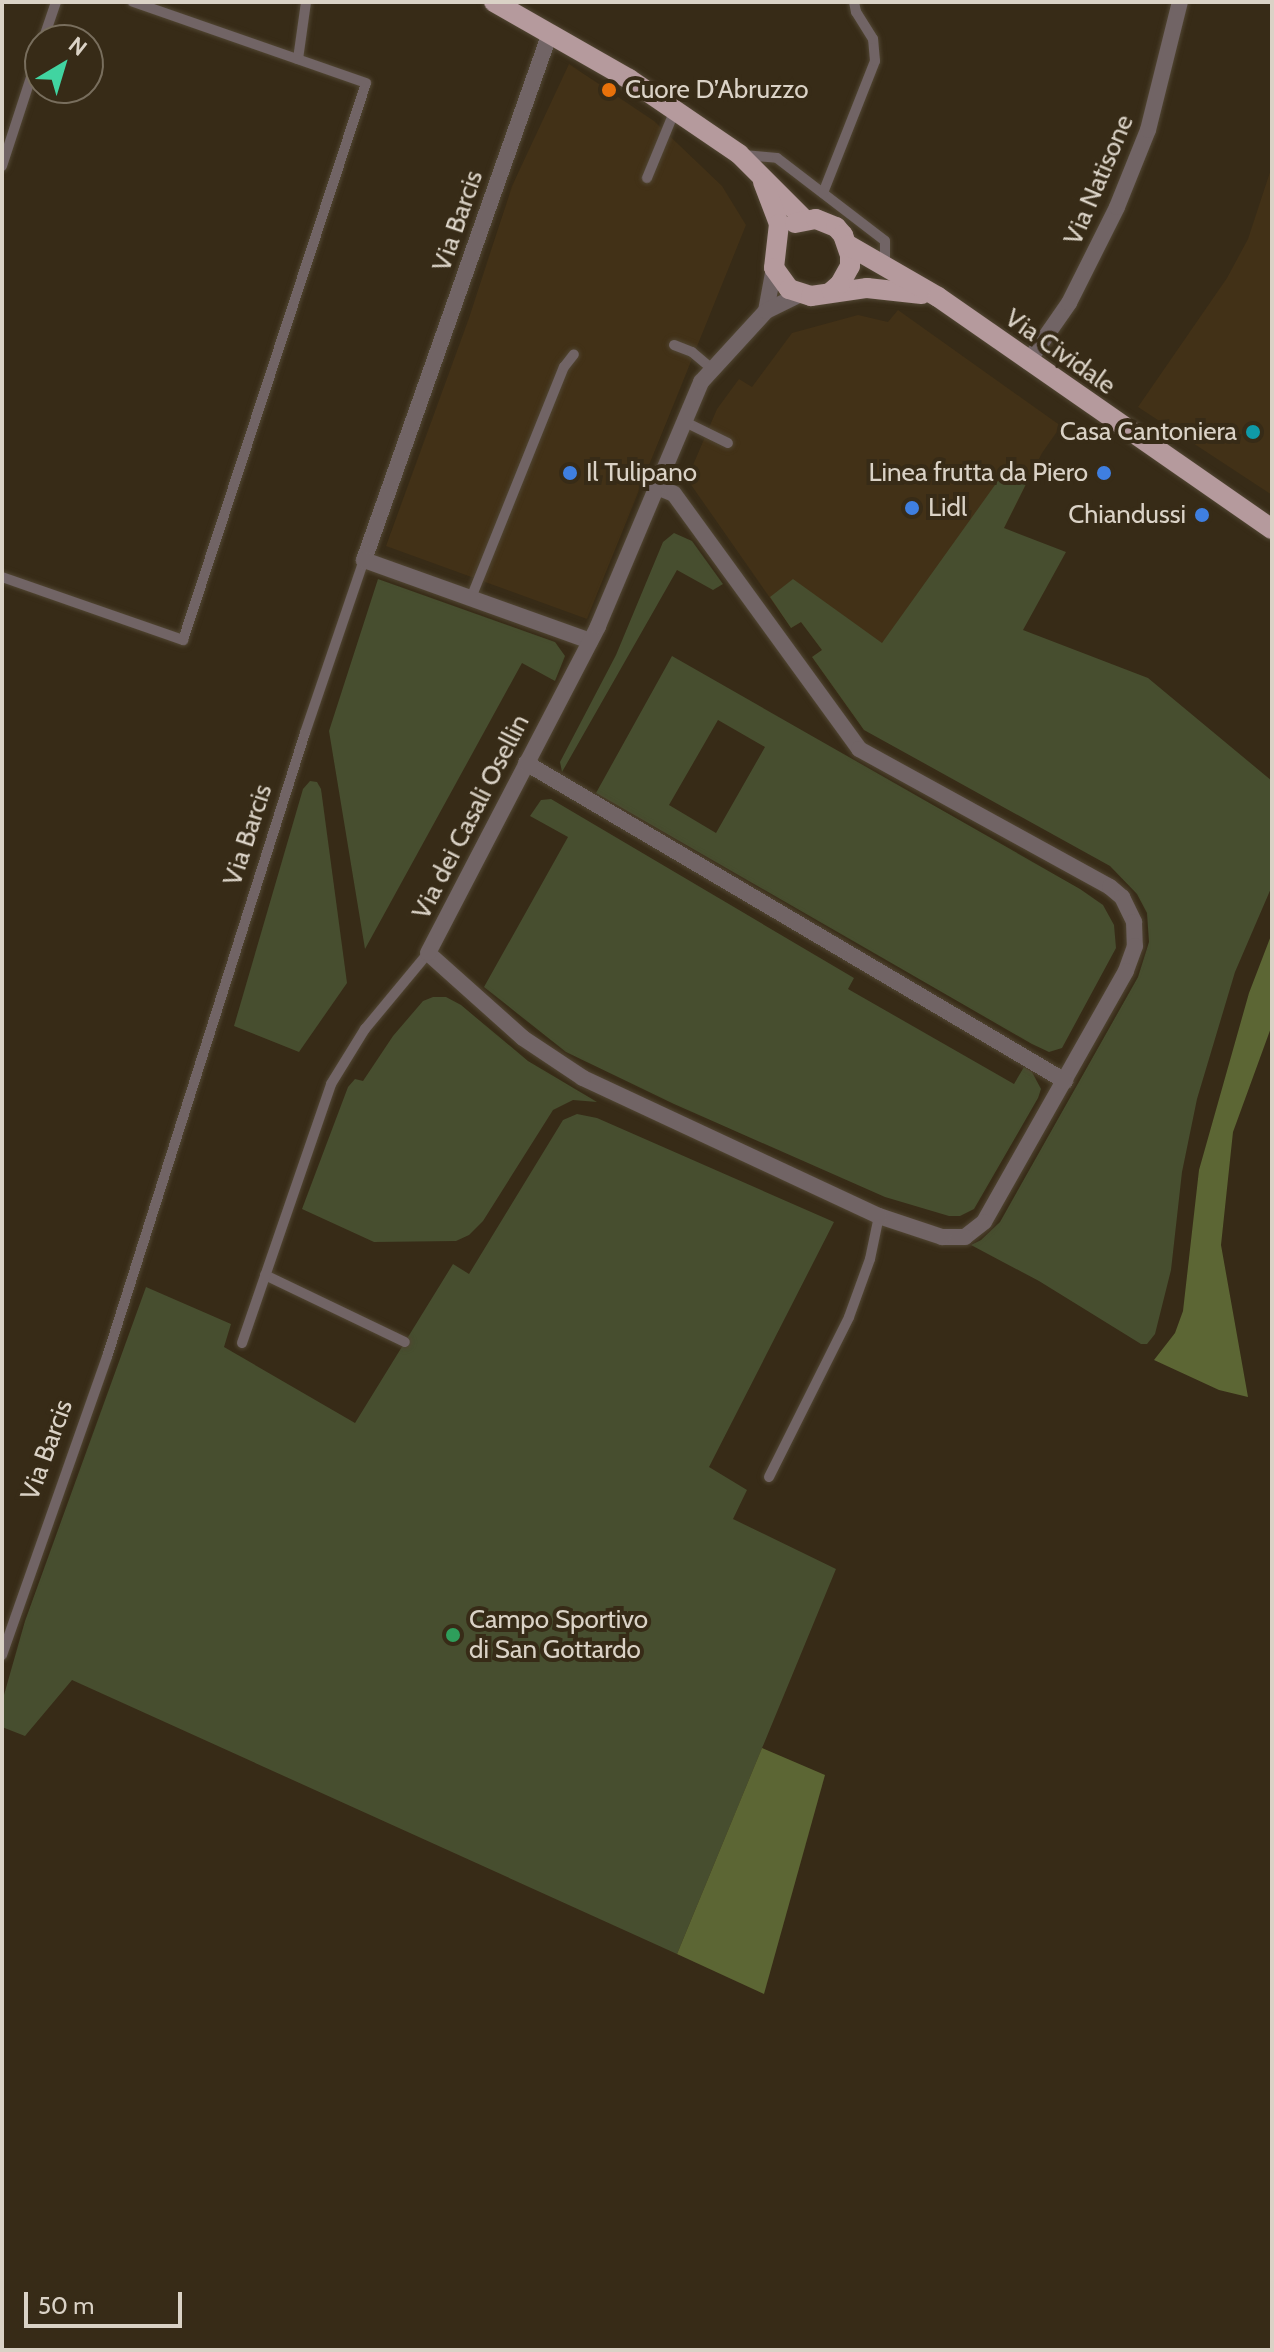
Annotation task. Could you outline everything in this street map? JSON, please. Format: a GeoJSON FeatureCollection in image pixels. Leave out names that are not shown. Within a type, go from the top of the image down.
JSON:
{"type":"FeatureCollection","features":[{"type":"Feature","properties":{"kind":"main road"},"geometry":{"type":"LineString","coordinates":[[494,2],[675,110],[739,154],[805,220]]}},
{"type":"Feature","properties":{"kind":"main road"},"geometry":{"type":"LineString","coordinates":[[758,172],[772,200],[779,224],[774,268],[789,289],[801,294]]}},
{"type":"Feature","properties":{"kind":"main road"},"geometry":{"type":"LineString","coordinates":[[778,239],[794,223],[840,218]]}},
{"type":"Feature","properties":{"kind":"main road","name":"Via Cividale"},"geometry":{"type":"LineString","coordinates":[[840,218],[848,245],[938,297],[1272,529]]}},
{"type":"Feature","properties":{"kind":"main road"},"geometry":{"type":"LineString","coordinates":[[832,291],[840,284],[850,266],[848,245]]}},
{"type":"Feature","properties":{"kind":"main road","name":"Via Cividale"},"geometry":{"type":"LineString","coordinates":[[801,294],[894,288],[938,297]]}},
{"type":"Feature","properties":{"kind":"street","name":"Via Natisone"},"geometry":{"type":"LineString","coordinates":[[1028,362],[1069,303],[1117,207],[1148,130],[1180,2]]}},
{"type":"Feature","properties":{"kind":"street","name":"Via Barcis"},"geometry":{"type":"LineString","coordinates":[[364,560],[550,33]]}},
{"type":"Feature","properties":{"kind":"street"},"geometry":{"type":"LineString","coordinates":[[766,311],[774,268]]}},
{"type":"Feature","properties":{"kind":"street","name":"Via dei Casali Osellin"},"geometry":{"type":"LineString","coordinates":[[801,294],[766,311],[712,369],[683,421],[590,641],[428,953],[523,1038],[583,1078],[879,1216],[942,1237],[959,1239],[978,1228],[1065,1081]]}},
{"type":"Feature","properties":{"kind":"street"},"geometry":{"type":"LineString","coordinates":[[526,763],[1065,1081],[1132,959],[1136,932],[1122,897],[1110,887],[859,749],[674,494],[657,487]]}},
{"type":"Feature","properties":{"kind":"street"},"geometry":{"type":"LineString","coordinates":[[364,560],[590,641]]}},
{"type":"Feature","properties":{"kind":"lane"},"geometry":{"type":"LineString","coordinates":[[48,24],[56,2]]}},
{"type":"Feature","properties":{"kind":"lane"},"geometry":{"type":"LineString","coordinates":[[2,577],[183,640],[366,83],[133,2]]}},
{"type":"Feature","properties":{"kind":"lane"},"geometry":{"type":"LineString","coordinates":[[298,59],[306,2]]}},
{"type":"Feature","properties":{"kind":"lane"},"geometry":{"type":"LineString","coordinates":[[823,193],[875,61],[873,39],[856,12],[854,2]]}},
{"type":"Feature","properties":{"kind":"lane"},"geometry":{"type":"LineString","coordinates":[[2,166],[24,99]]}},
{"type":"Feature","properties":{"kind":"lane"},"geometry":{"type":"LineString","coordinates":[[647,178],[675,110]]}},
{"type":"Feature","properties":{"kind":"lane"},"geometry":{"type":"LineString","coordinates":[[739,154],[777,158],[823,193],[840,218],[885,241],[885,265]]}},
{"type":"Feature","properties":{"kind":"lane"},"geometry":{"type":"LineString","coordinates":[[674,345],[692,352],[712,369]]}},
{"type":"Feature","properties":{"kind":"lane"},"geometry":{"type":"LineString","coordinates":[[471,598],[564,367],[574,354]]}},
{"type":"Feature","properties":{"kind":"lane"},"geometry":{"type":"LineString","coordinates":[[683,421],[728,443]]}},
{"type":"Feature","properties":{"kind":"lane","name":"Via Barcis"},"geometry":{"type":"LineString","coordinates":[[2,1655],[107,1357],[305,733],[364,560]]}},
{"type":"Feature","properties":{"kind":"lane"},"geometry":{"type":"LineString","coordinates":[[242,1343],[339,1068],[365,1029],[428,953]]}},
{"type":"Feature","properties":{"kind":"lane"},"geometry":{"type":"LineString","coordinates":[[769,1477],[849,1317],[870,1259],[879,1216]]}},
{"type":"Feature","properties":{"kind":"lane"},"geometry":{"type":"LineString","coordinates":[[265,1275],[405,1342]]}},
{"type":"Feature","properties":{"kind":"shaded area"},"geometry":{"type":"Polygon","coordinates":[[[569,64],[654,121],[722,186],[746,225],[587,619],[386,546],[469,318],[512,186],[569,64]]]}},
{"type":"Feature","properties":{"kind":"shaded area"},"geometry":{"type":"Polygon","coordinates":[[[1272,166],[1272,495],[1138,407],[1227,278],[1248,239],[1272,166]]]}},
{"type":"Feature","properties":{"kind":"shaded area"},"geometry":{"type":"Polygon","coordinates":[[[898,310],[1061,426],[1042,453],[1004,528],[864,730],[812,657],[822,650],[801,622],[791,628],[687,479],[717,409],[739,379],[752,387],[792,333],[858,315],[888,322],[898,310]]]}},
{"type":"Feature","properties":{"kind":"green space"},"geometry":{"type":"Polygon","coordinates":[[[1010,464],[1029,478],[1004,528],[1066,552],[1023,630],[1148,678],[1272,781],[1272,886],[1235,972],[1197,1099],[1182,1172],[1171,1270],[1155,1334],[1147,1344],[1141,1344],[1039,1281],[971,1245],[1000,1222],[1138,977],[1149,942],[1147,913],[1137,894],[1110,866],[864,730],[812,657],[822,650],[801,622],[791,628],[770,597],[793,579],[882,643],[1010,464]]]}},
{"type":"Feature","properties":{"kind":"green space"},"geometry":{"type":"Polygon","coordinates":[[[674,533],[692,541],[723,584],[713,590],[677,570],[562,772],[560,762],[616,655],[663,542],[674,533]]]}},
{"type":"Feature","properties":{"kind":"green space"},"geometry":{"type":"Polygon","coordinates":[[[378,579],[555,642],[565,656],[555,681],[522,663],[365,949],[329,731],[378,579]]]}},
{"type":"Feature","properties":{"kind":"green space"},"geometry":{"type":"Polygon","coordinates":[[[672,656],[1080,889],[1103,905],[1114,925],[1116,948],[1062,1048],[1049,1052],[596,793],[672,656]],[[718,720],[669,805],[716,833],[765,747],[718,720]]]}},
{"type":"Feature","properties":{"kind":"green space"},"geometry":{"type":"Polygon","coordinates":[[[310,781],[317,782],[321,789],[347,983],[299,1052],[234,1026],[303,789],[310,781]]]}},
{"type":"Feature","properties":{"kind":"green space"},"geometry":{"type":"Polygon","coordinates":[[[551,799],[854,978],[848,989],[1014,1084],[1024,1067],[1032,1072],[1041,1089],[1038,1098],[974,1209],[960,1216],[949,1216],[885,1197],[674,1104],[566,1052],[484,987],[568,837],[530,816],[541,800],[551,799]]]}},
{"type":"Feature","properties":{"kind":"green space"},"geometry":{"type":"Polygon","coordinates":[[[1272,933],[1272,1025],[1233,1132],[1221,1245],[1248,1397],[1219,1390],[1154,1360],[1175,1333],[1183,1311],[1199,1170],[1249,993],[1272,933]]]}},
{"type":"Feature","properties":{"kind":"green space"},"geometry":{"type":"Polygon","coordinates":[[[446,997],[461,1005],[528,1061],[597,1102],[573,1100],[553,1110],[483,1221],[469,1235],[456,1241],[374,1242],[302,1209],[348,1087],[355,1079],[363,1081],[393,1036],[423,1001],[446,997]]]}},
{"type":"Feature","properties":{"kind":"green space","name":"Campo Sportivo di San Gottardo"},"geometry":{"type":"Polygon","coordinates":[[[577,1114],[597,1118],[834,1222],[709,1467],[747,1490],[733,1519],[836,1569],[677,1954],[72,1680],[25,1736],[2,1727],[2,1702],[25,1621],[146,1287],[231,1324],[224,1347],[355,1423],[453,1264],[469,1274],[563,1120],[577,1114]]]}},
{"type":"Feature","properties":{"kind":"green space"},"geometry":{"type":"Polygon","coordinates":[[[762,1748],[825,1775],[764,1994],[677,1954],[762,1748]]]}},
{"type":"Feature","properties":{"kind":"place","name":"Cuore D’Abruzzo"},"geometry":{"type":"Point","coordinates":[609,90]}},
{"type":"Feature","properties":{"kind":"place","name":"Casa Cantoniera"},"geometry":{"type":"Point","coordinates":[1253,432]}},
{"type":"Feature","properties":{"kind":"place","name":"Il Tulipano"},"geometry":{"type":"Point","coordinates":[570,473]}},
{"type":"Feature","properties":{"kind":"place","name":"Linea frutta da Piero"},"geometry":{"type":"Point","coordinates":[1104,473]}},
{"type":"Feature","properties":{"kind":"place","name":"Lidl"},"geometry":{"type":"Point","coordinates":[912,508]}},
{"type":"Feature","properties":{"kind":"place","name":"Chiandussi"},"geometry":{"type":"Point","coordinates":[1202,515]}},
{"type":"Feature","properties":{"kind":"place","name":"Campo Sportivo di San Gottardo"},"geometry":{"type":"Point","coordinates":[453,1635]}}]}
